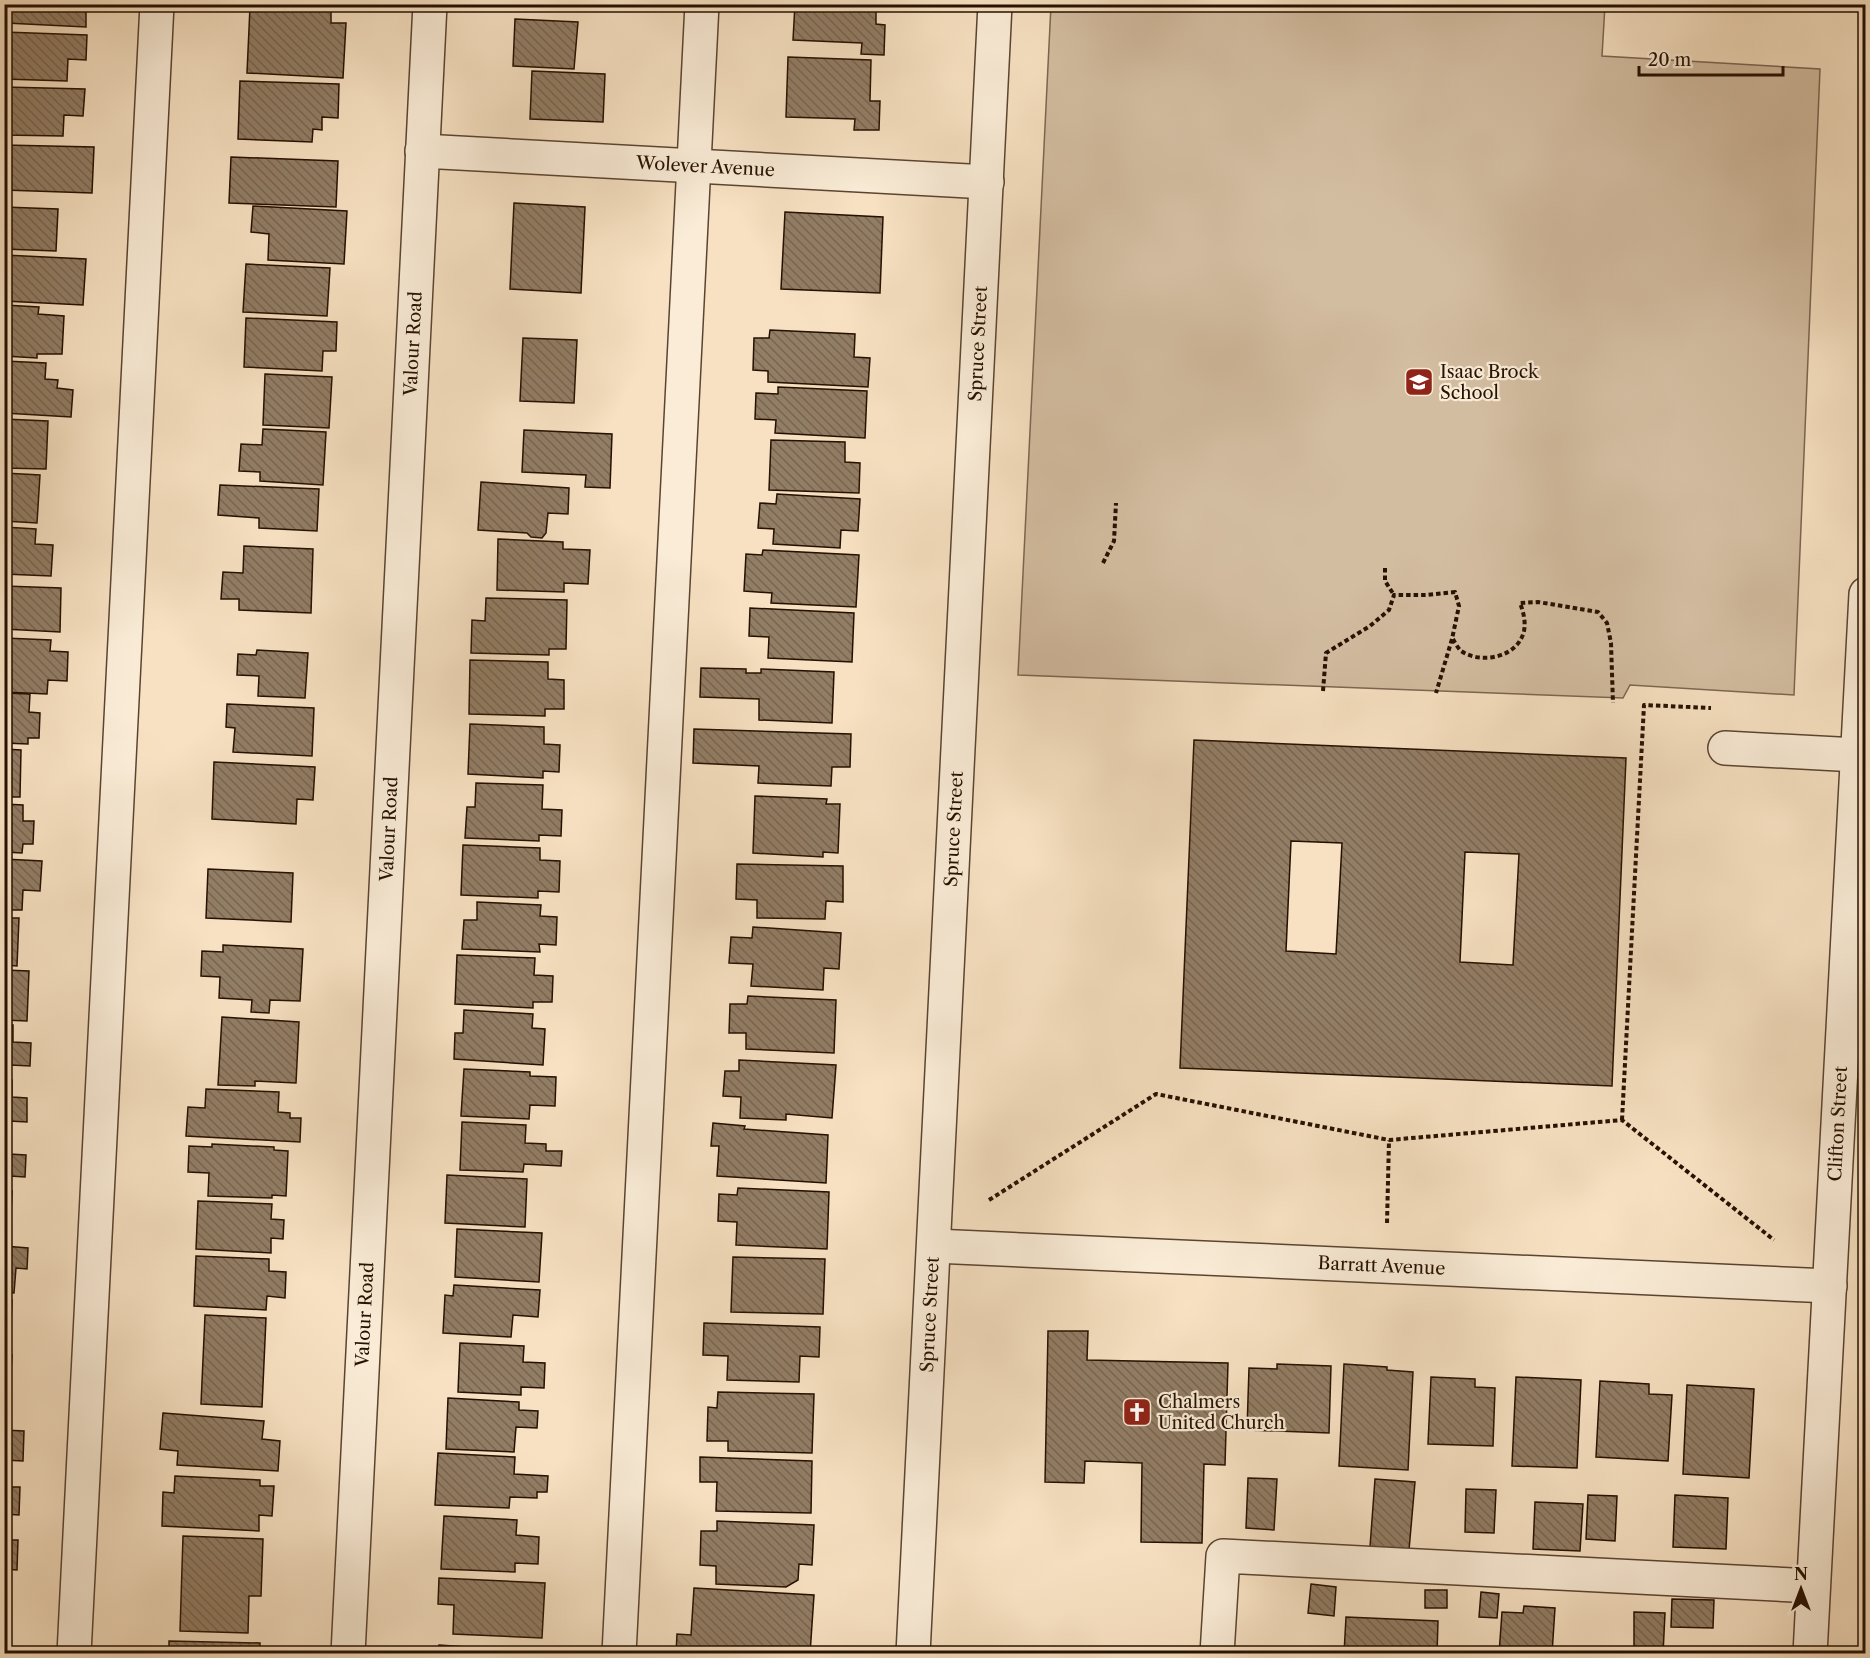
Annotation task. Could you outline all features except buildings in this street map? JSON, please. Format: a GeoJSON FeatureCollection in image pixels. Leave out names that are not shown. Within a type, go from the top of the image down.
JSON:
{"type":"FeatureCollection","features":[{"type":"Feature","properties":{"kind":"street"},"geometry":{"type":"LineString","coordinates":[[74,1653],[157,4]]}},
{"type":"Feature","properties":{"kind":"street","name":"Valour Road"},"geometry":{"type":"LineString","coordinates":[[348,1653],[430,4]]}},
{"type":"Feature","properties":{"kind":"street"},"geometry":{"type":"LineString","coordinates":[[619,1653],[702,4]]}},
{"type":"Feature","properties":{"kind":"street","name":"Spruce Street"},"geometry":{"type":"LineString","coordinates":[[913,1653],[995,4]]}},
{"type":"Feature","properties":{"kind":"street","name":"Wolever Avenue"},"geometry":{"type":"LineString","coordinates":[[422,151],[987,182]]}},
{"type":"Feature","properties":{"kind":"street","name":"Clifton Street"},"geometry":{"type":"LineString","coordinates":[[1810,1653],[1866,594]]}},
{"type":"Feature","properties":{"kind":"street"},"geometry":{"type":"LineString","coordinates":[[1725,748],[1857,755]]}},
{"type":"Feature","properties":{"kind":"street","name":"Barratt Avenue"},"geometry":{"type":"LineString","coordinates":[[934,1246],[1830,1286]]}},
{"type":"Feature","properties":{"kind":"street"},"geometry":{"type":"LineString","coordinates":[[1217,1653],[1223,1556],[1813,1586]]}},
{"type":"Feature","properties":{"kind":"path"},"geometry":{"type":"LineString","coordinates":[[1103,563],[1114,541],[1116,503]]}},
{"type":"Feature","properties":{"kind":"path"},"geometry":{"type":"LineString","coordinates":[[1385,568],[1385,581],[1394,596]]}},
{"type":"Feature","properties":{"kind":"path"},"geometry":{"type":"LineString","coordinates":[[1394,596],[1427,596],[1455,592],[1459,606],[1436,693]]}},
{"type":"Feature","properties":{"kind":"path"},"geometry":{"type":"LineString","coordinates":[[1323,691],[1326,652],[1370,626],[1389,610],[1394,596]]}},
{"type":"Feature","properties":{"kind":"path"},"geometry":{"type":"LineString","coordinates":[[1452,639],[1460,650],[1478,657],[1497,657],[1515,648],[1524,631],[1524,615],[1520,603],[1538,602],[1598,612],[1607,623],[1611,643],[1613,703]]}},
{"type":"Feature","properties":{"kind":"path"},"geometry":{"type":"LineString","coordinates":[[1622,1120],[1644,705],[1715,708]]}},
{"type":"Feature","properties":{"kind":"path"},"geometry":{"type":"LineString","coordinates":[[989,1200],[1156,1094],[1389,1140],[1622,1120],[1782,1246]]}},
{"type":"Feature","properties":{"kind":"path"},"geometry":{"type":"LineString","coordinates":[[1387,1223],[1389,1140]]}},
{"type":"Feature","properties":{"kind":"shaded area"},"geometry":{"type":"Polygon","coordinates":[[[1051,5],[1605,5],[1602,56],[1820,69],[1794,695],[1630,685],[1623,698],[1018,675],[1051,5]]]}},
{"type":"Feature","properties":{"kind":"place","name":"Isaac Brock School"},"geometry":{"type":"Point","coordinates":[1419,382]}},
{"type":"Feature","properties":{"kind":"place","name":"Chalmers United Church"},"geometry":{"type":"Point","coordinates":[1137,1412]}}]}
